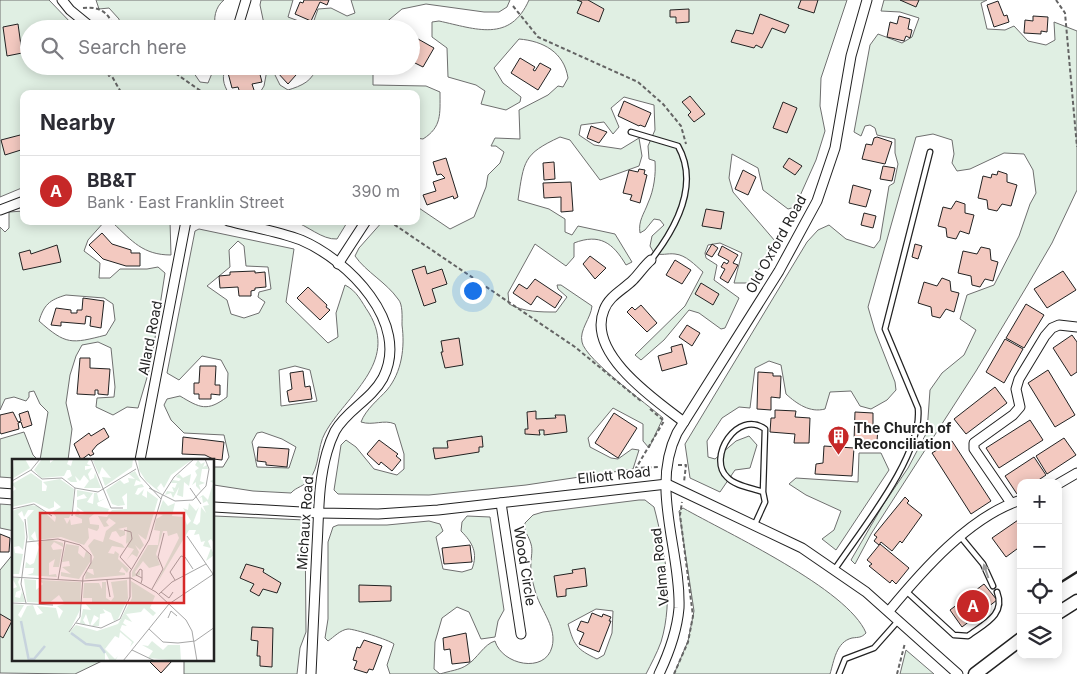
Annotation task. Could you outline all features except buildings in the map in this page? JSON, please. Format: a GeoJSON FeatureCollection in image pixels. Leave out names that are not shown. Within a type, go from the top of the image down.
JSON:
{"type":"FeatureCollection","features":[{"type":"Feature","properties":{"kind":"main road"},"geometry":{"type":"LineString","coordinates":[[1062,610],[1077,601]]}},
{"type":"Feature","properties":{"kind":"main road"},"geometry":{"type":"LineString","coordinates":[[975,674],[1017,642]]}},
{"type":"Feature","properties":{"kind":"street"},"geometry":{"type":"LineString","coordinates":[[62,0],[82,20]]}},
{"type":"Feature","properties":{"kind":"street"},"geometry":{"type":"LineString","coordinates":[[240,20],[246,0]]}},
{"type":"Feature","properties":{"kind":"street","name":"Old Oxford Road"},"geometry":{"type":"LineString","coordinates":[[668,484],[669,453],[684,422],[779,271],[817,201],[835,148],[851,56],[867,0]]}},
{"type":"Feature","properties":{"kind":"street"},"geometry":{"type":"LineString","coordinates":[[0,210],[20,202]]}},
{"type":"Feature","properties":{"kind":"street","name":"Allard Road"},"geometry":{"type":"LineString","coordinates":[[140,459],[185,225]]}},
{"type":"Feature","properties":{"kind":"street","name":"Michaux Road"},"geometry":{"type":"LineString","coordinates":[[243,225],[301,240],[338,264],[358,282],[385,319],[390,358],[384,376],[375,392],[346,417],[335,431],[320,480],[311,674]]}},
{"type":"Feature","properties":{"kind":"street"},"geometry":{"type":"LineString","coordinates":[[338,264],[363,225]]}},
{"type":"Feature","properties":{"kind":"street"},"geometry":{"type":"LineString","coordinates":[[651,260],[630,283],[608,301],[602,316],[602,335],[608,350],[622,368],[684,422]]}},
{"type":"Feature","properties":{"kind":"street"},"geometry":{"type":"LineString","coordinates":[[1011,503],[974,449],[974,443],[1013,415],[1020,407],[1016,389],[1019,380],[1048,331],[1059,325],[1077,327]]}},
{"type":"Feature","properties":{"kind":"street"},"geometry":{"type":"LineString","coordinates":[[1062,482],[1077,473]]}},
{"type":"Feature","properties":{"kind":"street","name":"Elliott Road"},"geometry":{"type":"LineString","coordinates":[[215,507],[319,513],[378,514],[438,510],[668,484],[802,548],[834,569],[888,611],[958,674]]}},
{"type":"Feature","properties":{"kind":"street","name":"Velma Road"},"geometry":{"type":"LineString","coordinates":[[659,674],[677,628],[679,606],[677,574],[668,526],[668,484]]}},
{"type":"Feature","properties":{"kind":"street"},"geometry":{"type":"LineString","coordinates":[[888,611],[960,536],[986,516],[1017,501]]}},
{"type":"Feature","properties":{"kind":"street","name":"Wood Circle"},"geometry":{"type":"LineString","coordinates":[[501,503],[521,634]]}},
{"type":"Feature","properties":{"kind":"lane"},"geometry":{"type":"LineString","coordinates":[[631,132],[678,146],[684,156],[688,173],[685,194],[677,219],[668,238],[651,260]]}},
{"type":"Feature","properties":{"kind":"lane"},"geometry":{"type":"LineString","coordinates":[[834,569],[890,487],[910,451],[919,422],[918,408],[885,329],[930,152]]}},
{"type":"Feature","properties":{"kind":"lane"},"geometry":{"type":"LineString","coordinates":[[755,524],[765,502],[763,492],[765,429],[758,425],[746,423],[739,426],[720,452],[719,463],[726,476],[733,482],[763,492]]}},
{"type":"Feature","properties":{"kind":"lane"},"geometry":{"type":"LineString","coordinates":[[960,536],[984,564],[987,578],[993,586]]}},
{"type":"Feature","properties":{"kind":"lane"},"geometry":{"type":"LineString","coordinates":[[906,591],[954,635],[968,636],[999,610],[1000,599],[997,592]]}},
{"type":"Feature","properties":{"kind":"lane"},"geometry":{"type":"LineString","coordinates":[[839,674],[844,659],[874,648],[899,620]]}},
{"type":"Feature","properties":{"kind":"path"},"geometry":{"type":"LineString","coordinates":[[1056,0],[1065,13],[1077,147]]}},
{"type":"Feature","properties":{"kind":"path"},"geometry":{"type":"LineString","coordinates":[[78,6],[97,8],[104,11],[111,20]]}},
{"type":"Feature","properties":{"kind":"path"},"geometry":{"type":"LineString","coordinates":[[513,6],[538,37],[638,82],[663,104],[681,126],[688,152]]}},
{"type":"Feature","properties":{"kind":"path"},"geometry":{"type":"LineString","coordinates":[[111,75],[120,90]]}},
{"type":"Feature","properties":{"kind":"path"},"geometry":{"type":"LineString","coordinates":[[178,75],[199,90]]}},
{"type":"Feature","properties":{"kind":"path"},"geometry":{"type":"LineString","coordinates":[[395,225],[575,346],[642,402]]}},
{"type":"Feature","properties":{"kind":"path"},"geometry":{"type":"LineString","coordinates":[[649,409],[664,421],[636,468],[666,466]]}},
{"type":"Feature","properties":{"kind":"path"},"geometry":{"type":"LineString","coordinates":[[676,466],[686,465],[683,490]]}},
{"type":"Feature","properties":{"kind":"path"},"geometry":{"type":"LineString","coordinates":[[674,674],[688,642],[693,616],[680,515],[682,498]]}},
{"type":"Feature","properties":{"kind":"path"},"geometry":{"type":"LineString","coordinates":[[897,674],[905,643]]}},
{"type":"Feature","properties":{"kind":"green space"},"geometry":{"type":"Polygon","coordinates":[[[0,0],[49,0],[68,20],[20,20],[20,75],[108,75],[109,77],[110,75],[195,75],[200,82],[208,83],[211,75],[224,75],[227,90],[20,90],[20,189],[0,197],[0,0]]]}},
{"type":"Feature","properties":{"kind":"green space"},"geometry":{"type":"Polygon","coordinates":[[[96,0],[224,0],[219,6],[215,20],[119,20],[109,8],[99,9],[96,0]]]}},
{"type":"Feature","properties":{"kind":"green space"},"geometry":{"type":"Polygon","coordinates":[[[261,0],[293,0],[288,17],[296,20],[263,20],[260,5],[261,0]]]}},
{"type":"Feature","properties":{"kind":"green space"},"geometry":{"type":"Polygon","coordinates":[[[351,0],[510,0],[507,7],[499,12],[484,12],[426,4],[402,9],[389,20],[314,20],[318,9],[331,8],[347,16],[355,13],[351,0]]]}},
{"type":"Feature","properties":{"kind":"green space"},"geometry":{"type":"Polygon","coordinates":[[[529,0],[847,0],[821,78],[820,106],[825,131],[816,160],[795,207],[788,209],[763,190],[758,168],[732,154],[729,178],[733,192],[775,241],[751,283],[734,283],[742,253],[720,243],[708,245],[705,253],[706,258],[717,265],[714,280],[739,298],[725,328],[721,329],[699,313],[689,310],[664,340],[641,360],[635,355],[685,306],[703,272],[683,256],[654,253],[650,246],[652,236],[664,225],[660,220],[654,219],[640,233],[641,221],[652,193],[655,177],[655,161],[649,159],[648,146],[655,130],[654,105],[624,97],[611,108],[619,127],[613,134],[604,122],[581,125],[579,135],[594,145],[621,149],[639,138],[642,156],[639,166],[600,180],[570,140],[560,137],[539,149],[527,160],[524,167],[518,200],[549,209],[565,219],[565,232],[572,235],[578,226],[615,234],[632,262],[626,265],[611,246],[605,242],[591,239],[574,243],[574,257],[566,266],[535,244],[508,293],[509,304],[526,310],[556,312],[567,297],[558,289],[557,285],[561,285],[592,306],[582,333],[582,342],[586,350],[605,370],[663,418],[649,448],[643,441],[643,424],[613,408],[588,438],[590,447],[611,458],[618,459],[632,449],[639,450],[633,469],[526,485],[429,495],[338,494],[334,490],[341,445],[346,440],[356,447],[374,469],[397,475],[404,469],[404,454],[395,424],[387,422],[361,422],[369,409],[392,383],[399,367],[403,342],[400,301],[355,256],[359,248],[379,225],[420,225],[420,209],[450,229],[474,217],[486,187],[488,175],[500,163],[504,152],[496,146],[491,146],[495,138],[520,139],[519,110],[548,95],[558,86],[563,87],[568,78],[562,61],[551,50],[536,42],[519,39],[494,68],[503,83],[521,97],[520,102],[506,110],[481,104],[485,91],[476,85],[448,77],[447,48],[432,37],[432,22],[439,21],[491,30],[502,28],[512,23],[521,14],[529,0]]]}},
{"type":"Feature","properties":{"kind":"green space"},"geometry":{"type":"Polygon","coordinates":[[[884,0],[987,0],[981,3],[987,29],[1005,30],[1014,26],[1028,41],[1046,45],[1055,40],[1054,22],[1077,31],[1077,190],[1052,243],[1027,286],[976,371],[871,534],[855,564],[851,560],[883,505],[908,468],[927,432],[930,390],[942,373],[964,355],[976,330],[960,319],[967,295],[994,285],[1019,236],[1030,204],[1036,193],[1033,170],[1024,154],[1004,153],[970,169],[957,171],[952,163],[954,154],[952,140],[933,134],[916,137],[868,307],[875,331],[895,382],[896,390],[887,400],[871,409],[860,406],[851,391],[830,392],[825,409],[809,409],[786,394],[781,365],[769,361],[755,368],[750,408],[739,407],[722,418],[707,441],[708,457],[715,459],[736,441],[749,436],[757,445],[750,468],[735,470],[720,492],[690,478],[685,444],[807,242],[818,230],[829,225],[846,239],[874,248],[880,240],[889,186],[894,183],[898,164],[895,153],[895,139],[877,135],[875,128],[870,125],[865,126],[861,136],[854,132],[870,45],[878,34],[902,43],[912,37],[919,18],[900,12],[881,11],[884,0]]]}},
{"type":"Feature","properties":{"kind":"green space"},"geometry":{"type":"Polygon","coordinates":[[[266,75],[275,75],[280,85],[288,90],[262,90],[266,75]]]}},
{"type":"Feature","properties":{"kind":"green space"},"geometry":{"type":"Polygon","coordinates":[[[373,75],[373,85],[426,86],[440,92],[440,113],[437,125],[423,139],[420,139],[420,90],[288,90],[302,85],[313,76],[373,75]]]}},
{"type":"Feature","properties":{"kind":"green space"},"geometry":{"type":"Polygon","coordinates":[[[20,211],[20,225],[101,225],[88,240],[84,251],[100,263],[99,278],[110,278],[120,269],[158,267],[165,273],[151,364],[138,408],[127,407],[113,415],[96,407],[97,398],[114,397],[115,387],[111,348],[98,342],[82,345],[76,356],[70,375],[66,403],[72,429],[68,459],[40,459],[48,412],[40,404],[34,391],[29,392],[29,397],[26,401],[14,397],[5,399],[0,410],[0,227],[5,232],[9,228],[9,212],[20,211]],[[66,295],[51,301],[43,311],[39,321],[56,335],[63,338],[77,341],[85,340],[106,335],[115,320],[113,304],[104,298],[66,295]]]}},
{"type":"Feature","properties":{"kind":"green space"},"geometry":{"type":"Polygon","coordinates":[[[115,225],[170,225],[171,255],[153,253],[132,241],[115,225]]]}},
{"type":"Feature","properties":{"kind":"green space"},"geometry":{"type":"Polygon","coordinates":[[[302,225],[346,225],[337,239],[320,235],[302,225]]]}},
{"type":"Feature","properties":{"kind":"green space"},"geometry":{"type":"Polygon","coordinates":[[[199,229],[294,249],[286,302],[328,343],[338,337],[336,313],[345,285],[353,290],[361,300],[377,331],[378,348],[374,363],[366,378],[325,433],[313,475],[307,482],[291,493],[253,491],[215,485],[215,467],[223,467],[229,457],[224,435],[184,433],[171,420],[164,405],[167,399],[180,396],[203,407],[220,402],[227,397],[228,373],[221,360],[202,356],[179,380],[167,373],[195,231],[199,229]],[[238,241],[229,250],[230,267],[207,286],[227,300],[231,314],[244,318],[259,313],[265,302],[258,297],[259,292],[271,289],[268,267],[246,266],[244,246],[238,241]],[[295,366],[279,370],[281,406],[317,401],[310,370],[295,366]],[[262,432],[257,433],[252,442],[257,467],[289,468],[296,447],[282,439],[262,432]]]}},
{"type":"Feature","properties":{"kind":"green space"},"geometry":{"type":"Polygon","coordinates":[[[24,432],[33,455],[37,459],[12,459],[12,478],[0,477],[0,439],[24,432]]]}},
{"type":"Feature","properties":{"kind":"green space"},"geometry":{"type":"Polygon","coordinates":[[[859,453],[881,453],[889,470],[836,550],[822,539],[834,530],[841,511],[806,495],[789,484],[796,478],[858,482],[859,453]]]}},
{"type":"Feature","properties":{"kind":"green space"},"geometry":{"type":"Polygon","coordinates":[[[645,500],[654,507],[658,523],[664,557],[667,592],[665,626],[661,642],[646,674],[440,674],[464,667],[487,645],[495,641],[499,649],[514,661],[533,663],[541,661],[548,655],[553,640],[551,627],[536,594],[531,571],[532,546],[525,529],[525,523],[533,515],[543,512],[645,500]],[[596,609],[568,624],[577,646],[597,659],[604,655],[612,633],[613,611],[596,609]]]}},
{"type":"Feature","properties":{"kind":"green space"},"geometry":{"type":"Polygon","coordinates":[[[0,504],[12,505],[12,531],[0,528],[0,504]]]}},
{"type":"Feature","properties":{"kind":"green space"},"geometry":{"type":"Polygon","coordinates":[[[683,508],[784,563],[836,598],[855,616],[866,633],[861,637],[852,638],[842,643],[836,653],[830,674],[674,674],[688,641],[694,611],[679,511],[683,508]]]}},
{"type":"Feature","properties":{"kind":"green space"},"geometry":{"type":"Polygon","coordinates":[[[215,516],[305,520],[306,632],[300,648],[297,674],[184,674],[184,662],[215,662],[215,516]]]}},
{"type":"Feature","properties":{"kind":"green space"},"geometry":{"type":"Polygon","coordinates":[[[467,516],[490,517],[504,610],[498,621],[495,637],[481,639],[469,612],[457,607],[442,618],[435,642],[434,669],[440,674],[390,674],[387,665],[394,644],[391,642],[348,629],[340,632],[328,641],[325,638],[328,619],[328,542],[333,527],[338,525],[387,525],[429,521],[440,524],[443,531],[436,537],[443,569],[462,572],[472,569],[474,553],[469,540],[461,531],[462,522],[467,516]]]}},
{"type":"Feature","properties":{"kind":"green space"},"geometry":{"type":"Polygon","coordinates":[[[12,555],[12,662],[100,662],[75,674],[0,673],[0,570],[12,555]]]}},
{"type":"Feature","properties":{"kind":"green space"},"geometry":{"type":"Polygon","coordinates":[[[906,650],[934,674],[900,674],[906,650]]]}},
{"type":"Feature","properties":{"kind":"wall"},"geometry":{"type":"LineString","coordinates":[[1062,581],[1077,572]]}},
{"type":"Feature","properties":{"kind":"place","name":"The Church of Reconciliation"},"geometry":{"type":"Point","coordinates":[838,455]}},
{"type":"Feature","properties":{"kind":"place","name":"BB&T"},"geometry":{"type":"Point","coordinates":[973,606]}}]}
